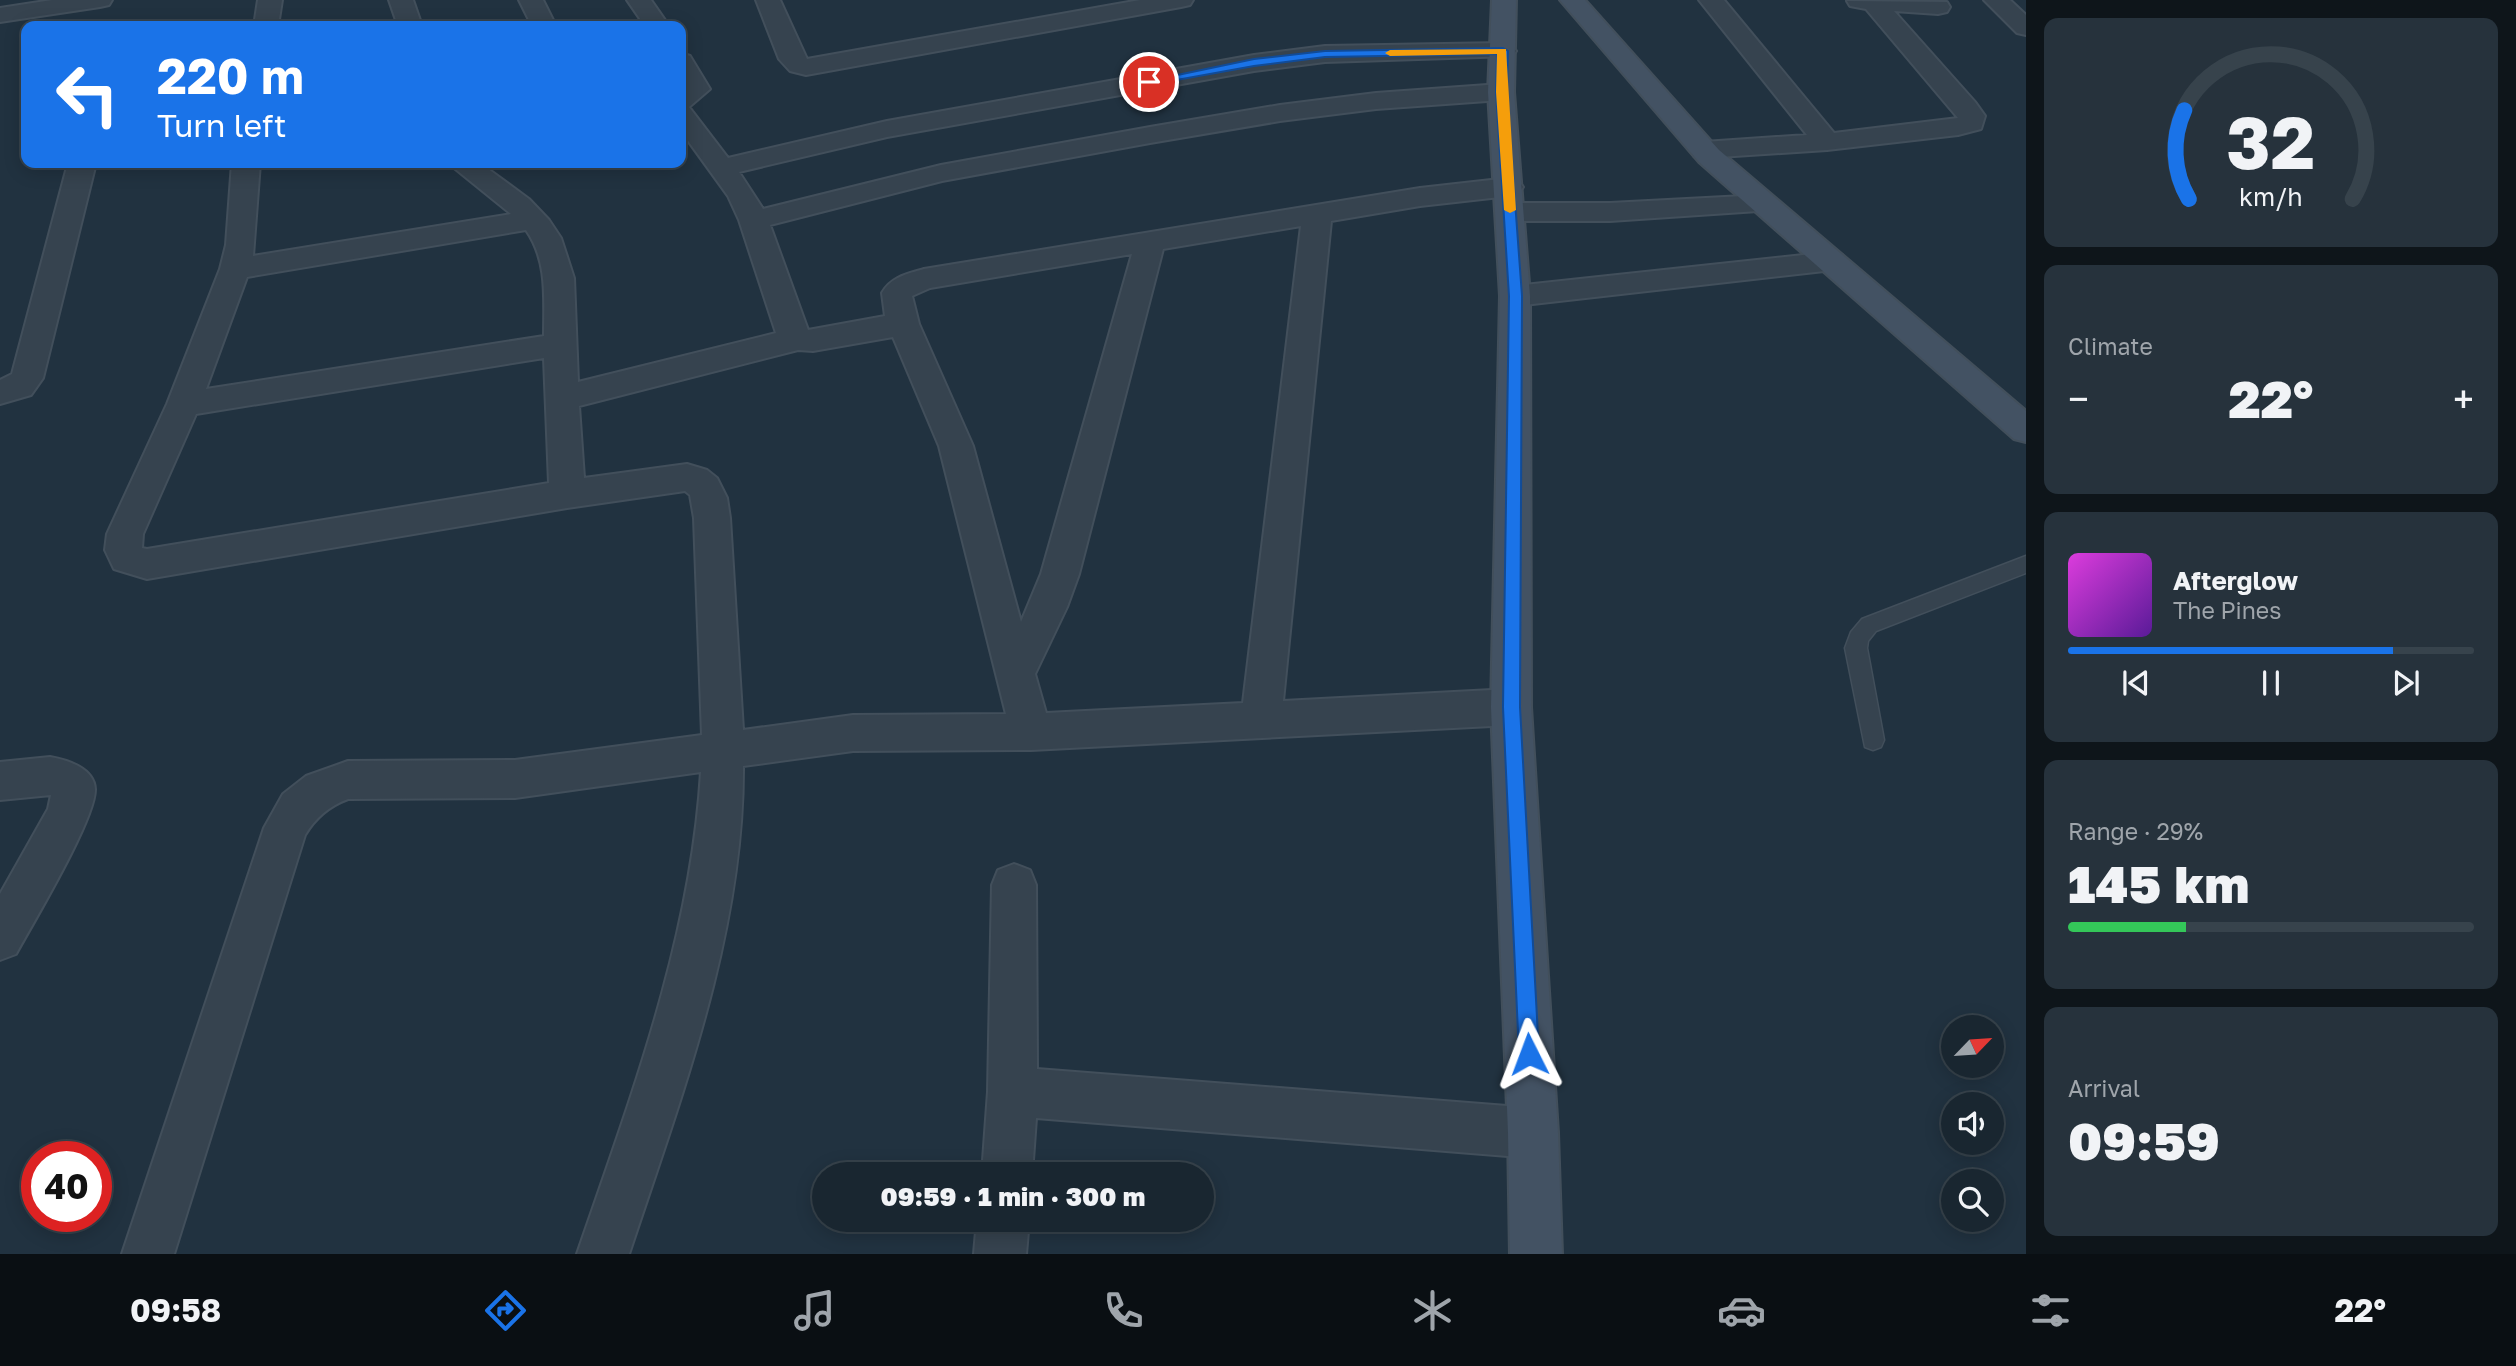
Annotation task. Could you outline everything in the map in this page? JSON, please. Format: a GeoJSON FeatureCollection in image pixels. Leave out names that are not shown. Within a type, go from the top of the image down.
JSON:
{"type":"FeatureCollection","features":[{"type":"Feature","properties":{"kind":"street"},"geometry":{"type":"LineString","coordinates":[[267,21],[270,0]]}},
{"type":"Feature","properties":{"kind":"street"},"geometry":{"type":"LineString","coordinates":[[401,0],[408,21]]}},
{"type":"Feature","properties":{"kind":"street"},"geometry":{"type":"LineString","coordinates":[[531,0],[542,21]]}},
{"type":"Feature","properties":{"kind":"street"},"geometry":{"type":"LineString","coordinates":[[639,0],[654,21]]}},
{"type":"Feature","properties":{"kind":"street"},"geometry":{"type":"LineString","coordinates":[[768,0],[792,60],[806,68],[1181,0]]}},
{"type":"Feature","properties":{"kind":"street"},"geometry":{"type":"LineString","coordinates":[[1504,0],[1502,92],[1515,296],[1511,707],[1533,1133],[1536,1254]]}},
{"type":"Feature","properties":{"kind":"street"},"geometry":{"type":"LineString","coordinates":[[1572,0],[1704,150],[2026,430]]}},
{"type":"Feature","properties":{"kind":"street"},"geometry":{"type":"LineString","coordinates":[[1711,0],[1827,142]]}},
{"type":"Feature","properties":{"kind":"street"},"geometry":{"type":"LineString","coordinates":[[1996,0],[2026,28]]}},
{"type":"Feature","properties":{"kind":"street"},"geometry":{"type":"LineString","coordinates":[[1704,150],[1827,142],[1958,127],[1973,120],[1966,108],[1861,1]]}},
{"type":"Feature","properties":{"kind":"street"},"geometry":{"type":"LineString","coordinates":[[1861,1],[1938,6]]}},
{"type":"Feature","properties":{"kind":"street"},"geometry":{"type":"LineString","coordinates":[[0,15],[114,4]]}},
{"type":"Feature","properties":{"kind":"street"},"geometry":{"type":"LineString","coordinates":[[724,167],[887,129],[1275,60],[1325,54],[1503,51]]}},
{"type":"Feature","properties":{"kind":"street"},"geometry":{"type":"LineString","coordinates":[[686,70],[697,89],[686,97]]}},
{"type":"Feature","properties":{"kind":"street"},"geometry":{"type":"LineString","coordinates":[[754,219],[941,173],[1150,135],[1280,113],[1376,101],[1502,92]]}},
{"type":"Feature","properties":{"kind":"street"},"geometry":{"type":"LineString","coordinates":[[686,119],[724,167],[742,195],[754,219],[790,331],[798,339]]}},
{"type":"Feature","properties":{"kind":"street"},"geometry":{"type":"LineString","coordinates":[[0,392],[19,387],[27,378],[81,168]]}},
{"type":"Feature","properties":{"kind":"street"},"geometry":{"type":"LineString","coordinates":[[246,168],[241,245],[235,269],[184,404],[124,534],[123,550],[127,559],[135,563],[160,562],[567,494],[687,477],[698,480],[708,490],[712,518],[723,750],[715,855],[680,1024],[603,1254]]}},
{"type":"Feature","properties":{"kind":"street"},"geometry":{"type":"LineString","coordinates":[[469,168],[508,195],[531,220],[545,237],[558,267],[562,305],[560,344],[567,494]]}},
{"type":"Feature","properties":{"kind":"street"},"geometry":{"type":"LineString","coordinates":[[1031,732],[956,446],[903,324],[897,293],[911,283],[1420,197],[1509,199],[1610,212],[1763,204]]}},
{"type":"Feature","properties":{"kind":"street"},"geometry":{"type":"LineString","coordinates":[[1261,719],[1317,215]]}},
{"type":"Feature","properties":{"kind":"street"},"geometry":{"type":"LineString","coordinates":[[235,269],[531,220]]}},
{"type":"Feature","properties":{"kind":"street"},"geometry":{"type":"LineString","coordinates":[[1015,675],[1048,607],[1060,574],[1150,242]]}},
{"type":"Feature","properties":{"kind":"street"},"geometry":{"type":"LineString","coordinates":[[1515,296],[1831,262]]}},
{"type":"Feature","properties":{"kind":"street"},"geometry":{"type":"LineString","coordinates":[[563,398],[798,339],[813,340],[903,324]]}},
{"type":"Feature","properties":{"kind":"street"},"geometry":{"type":"LineString","coordinates":[[184,404],[560,344]]}},
{"type":"Feature","properties":{"kind":"street"},"geometry":{"type":"LineString","coordinates":[[148,1254],[286,828],[298,808],[321,790],[348,780],[515,779],[853,733],[1031,732],[1511,707]]}},
{"type":"Feature","properties":{"kind":"street"},"geometry":{"type":"LineString","coordinates":[[0,781],[31,777],[58,778],[69,781],[74,788],[68,814],[0,938]]}},
{"type":"Feature","properties":{"kind":"street"},"geometry":{"type":"LineString","coordinates":[[1008,1162],[1013,1092],[1014,885]]}},
{"type":"Feature","properties":{"kind":"street"},"geometry":{"type":"LineString","coordinates":[[1013,1092],[1533,1133]]}},
{"type":"Feature","properties":{"kind":"street"},"geometry":{"type":"LineString","coordinates":[[1000,1254],[1002,1232]]}},
{"type":"Feature","properties":{"kind":"lane"},"geometry":{"type":"LineString","coordinates":[[1872,740],[1856,648],[1858,638],[1869,625],[2026,564]]}},
{"type":"Feature","properties":{"kind":"slow traffic"},"geometry":{"type":"LineString","coordinates":[[1390,53],[1503,51],[1502,92],[1510,210]]}},
{"type":"Feature","properties":{"kind":"route"},"geometry":{"type":"LineString","coordinates":[[1149,82],[1285,58],[1325,54],[1503,51],[1502,92],[1515,296],[1511,707],[1529,1054]]}}]}
